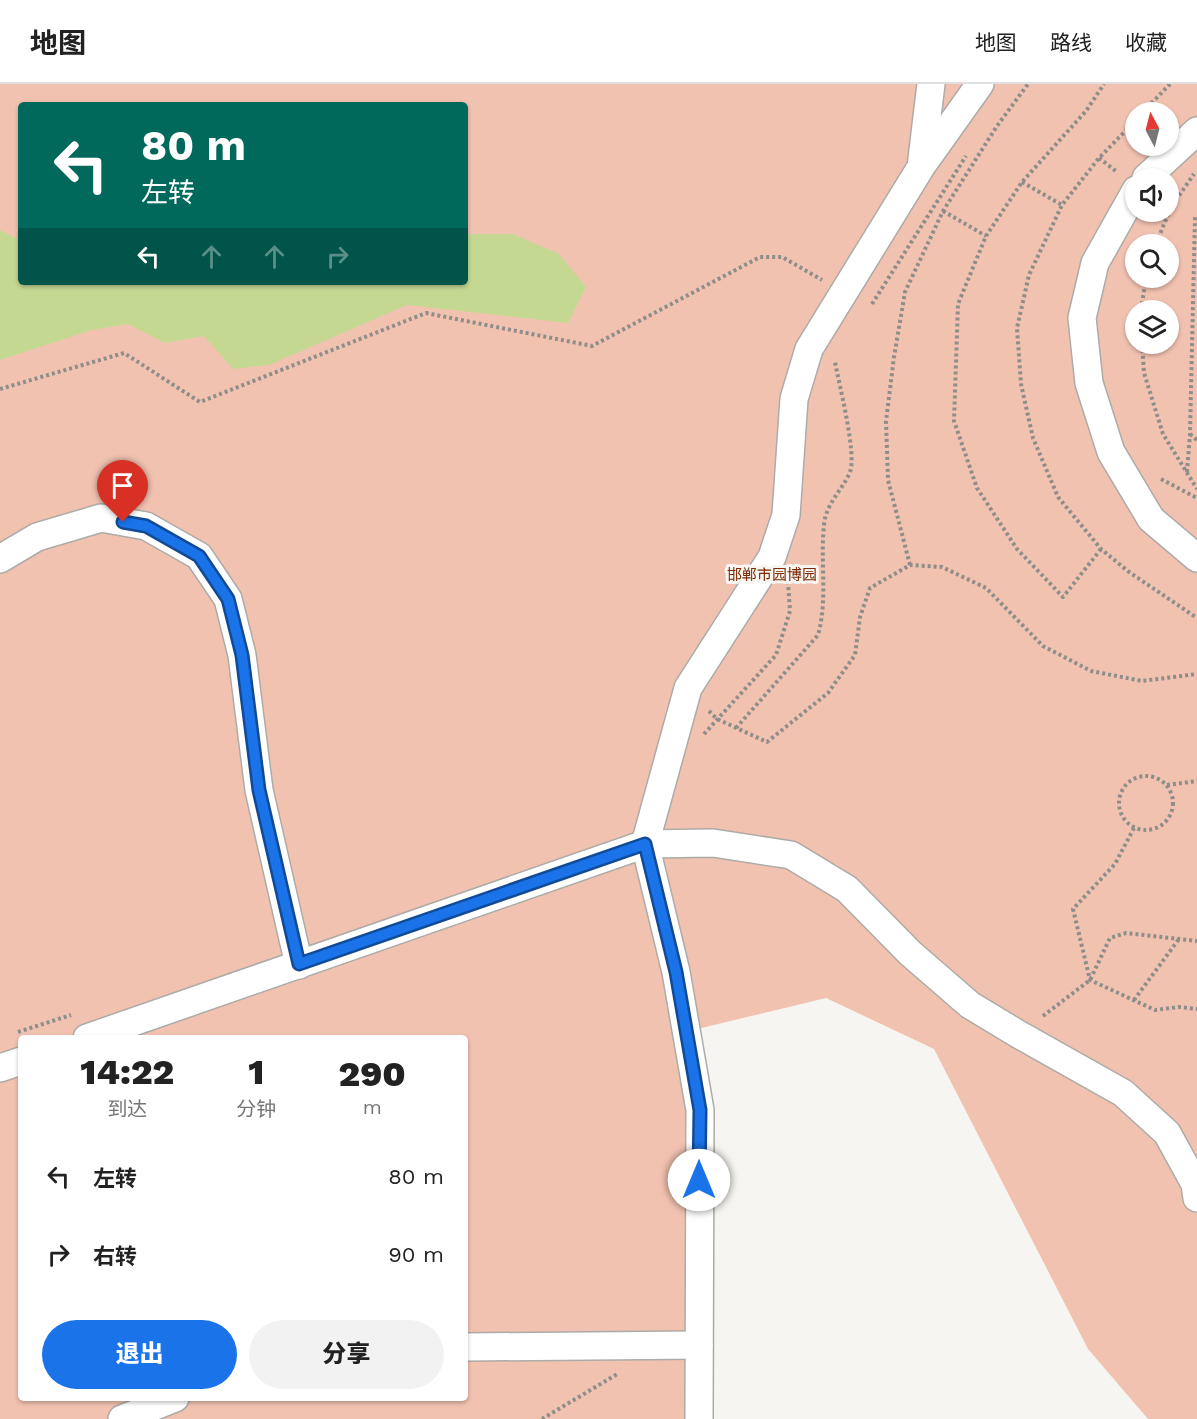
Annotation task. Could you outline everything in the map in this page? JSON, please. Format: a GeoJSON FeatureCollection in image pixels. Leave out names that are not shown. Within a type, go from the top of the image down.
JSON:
{"type":"FeatureCollection","features":[{"type":"Feature","properties":{"kind":"street"},"geometry":{"type":"LineString","coordinates":[[921,167],[931,84]]}},
{"type":"Feature","properties":{"kind":"street"},"geometry":{"type":"LineString","coordinates":[[699,1419],[700,1110],[676,972],[645,844],[688,688],[772,556],[786,515],[794,399],[809,349],[921,167],[980,84]]}},
{"type":"Feature","properties":{"kind":"street"},"geometry":{"type":"LineString","coordinates":[[1157,168],[1197,131]]}},
{"type":"Feature","properties":{"kind":"street"},"geometry":{"type":"LineString","coordinates":[[1125,210],[1095,263],[1082,318],[1089,383],[1111,452],[1151,519],[1197,558]]}},
{"type":"Feature","properties":{"kind":"street"},"geometry":{"type":"LineString","coordinates":[[0,559],[37,537],[101,518],[146,526],[199,556],[228,599],[242,655],[259,790],[299,964]]}},
{"type":"Feature","properties":{"kind":"street"},"geometry":{"type":"LineString","coordinates":[[96,1035],[645,844],[713,843],[791,855],[847,889],[910,953],[962,997],[1018,1034],[1123,1093],[1167,1133],[1194,1185],[1197,1198]]}},
{"type":"Feature","properties":{"kind":"street"},"geometry":{"type":"LineString","coordinates":[[0,1068],[18,1062]]}},
{"type":"Feature","properties":{"kind":"street"},"geometry":{"type":"LineString","coordinates":[[468,1347],[699,1345]]}},
{"type":"Feature","properties":{"kind":"street"},"geometry":{"type":"LineString","coordinates":[[122,1419],[167,1401]]}},
{"type":"Feature","properties":{"kind":"path"},"geometry":{"type":"LineString","coordinates":[[910,565],[888,480],[886,421],[905,292],[943,211],[997,126],[1028,84]]}},
{"type":"Feature","properties":{"kind":"path"},"geometry":{"type":"LineString","coordinates":[[1101,549],[1063,597],[1017,549],[977,488],[954,421],[958,304],[986,236],[1022,182],[1086,111],[1104,84]]}},
{"type":"Feature","properties":{"kind":"path"},"geometry":{"type":"LineString","coordinates":[[1153,102],[1170,84]]}},
{"type":"Feature","properties":{"kind":"path"},"geometry":{"type":"LineString","coordinates":[[867,313],[968,152]]}},
{"type":"Feature","properties":{"kind":"path"},"geometry":{"type":"LineString","coordinates":[[1160,234],[1171,207],[1197,170]]}},
{"type":"Feature","properties":{"kind":"path"},"geometry":{"type":"LineString","coordinates":[[1022,182],[1062,204]]}},
{"type":"Feature","properties":{"kind":"path"},"geometry":{"type":"LineString","coordinates":[[943,211],[986,236]]}},
{"type":"Feature","properties":{"kind":"path"},"geometry":{"type":"LineString","coordinates":[[1187,472],[1190,434],[1195,217],[1197,215]]}},
{"type":"Feature","properties":{"kind":"path"},"geometry":{"type":"LineString","coordinates":[[0,389],[124,353],[200,402],[426,314],[592,346],[760,257],[782,257],[843,293]]}},
{"type":"Feature","properties":{"kind":"path"},"geometry":{"type":"LineString","coordinates":[[736,728],[818,635],[823,616],[824,524],[828,507],[851,470],[850,436],[826,321]]}},
{"type":"Feature","properties":{"kind":"path"},"geometry":{"type":"LineString","coordinates":[[835,363],[841,353]]}},
{"type":"Feature","properties":{"kind":"path"},"geometry":{"type":"LineString","coordinates":[[1142,354],[1143,373],[1163,434],[1197,489]]}},
{"type":"Feature","properties":{"kind":"path"},"geometry":{"type":"LineString","coordinates":[[1190,434],[1197,440]]}},
{"type":"Feature","properties":{"kind":"path"},"geometry":{"type":"LineString","coordinates":[[717,719],[767,742],[828,693],[855,655],[860,617],[870,588],[910,565],[942,567],[986,588],[1043,646],[1091,671],[1142,681],[1197,674]]}},
{"type":"Feature","properties":{"kind":"path"},"geometry":{"type":"LineString","coordinates":[[701,737],[776,655],[790,611],[788,575]]}},
{"type":"Feature","properties":{"kind":"path"},"geometry":{"type":"LineString","coordinates":[[1137,777],[1158,778],[1167,785],[1172,794],[1174,805],[1171,815],[1165,824],[1155,830],[1145,831],[1134,828],[1125,822],[1120,812],[1121,791],[1127,783],[1137,777]]}},
{"type":"Feature","properties":{"kind":"path"},"geometry":{"type":"LineString","coordinates":[[1167,785],[1197,781]]}},
{"type":"Feature","properties":{"kind":"path"},"geometry":{"type":"LineString","coordinates":[[1090,980],[1073,909],[1115,864],[1134,828]]}},
{"type":"Feature","properties":{"kind":"path"},"geometry":{"type":"LineString","coordinates":[[1018,1034],[1090,980],[1110,938],[1125,933],[1197,941]]}},
{"type":"Feature","properties":{"kind":"path"},"geometry":{"type":"LineString","coordinates":[[1134,1000],[1179,939]]}},
{"type":"Feature","properties":{"kind":"path"},"geometry":{"type":"LineString","coordinates":[[1090,980],[1155,1010],[1179,1007],[1197,1009]]}},
{"type":"Feature","properties":{"kind":"path"},"geometry":{"type":"LineString","coordinates":[[543,1419],[624,1370]]}},
{"type":"Feature","properties":{"kind":"green space","name":"邯郸市园博园"},"geometry":{"type":"Polygon","coordinates":[[[0,84],[1197,84],[1197,1419],[1148,1419],[1088,1349],[934,1049],[826,998],[689,1031],[690,1419],[0,1419],[0,84]]]}},
{"type":"Feature","properties":{"kind":"shaded area"},"geometry":{"type":"Polygon","coordinates":[[[0,230],[18,239],[18,285],[468,285],[468,234],[513,234],[559,254],[586,287],[568,323],[407,305],[269,365],[233,369],[204,336],[165,343],[128,324],[92,330],[0,360],[0,230]]]}},
{"type":"Feature","properties":{"kind":"route"},"geometry":{"type":"LineString","coordinates":[[123,522],[146,526],[199,556],[228,599],[242,655],[259,790],[299,964],[645,844],[676,972],[700,1110],[699,1180]]}}]}
